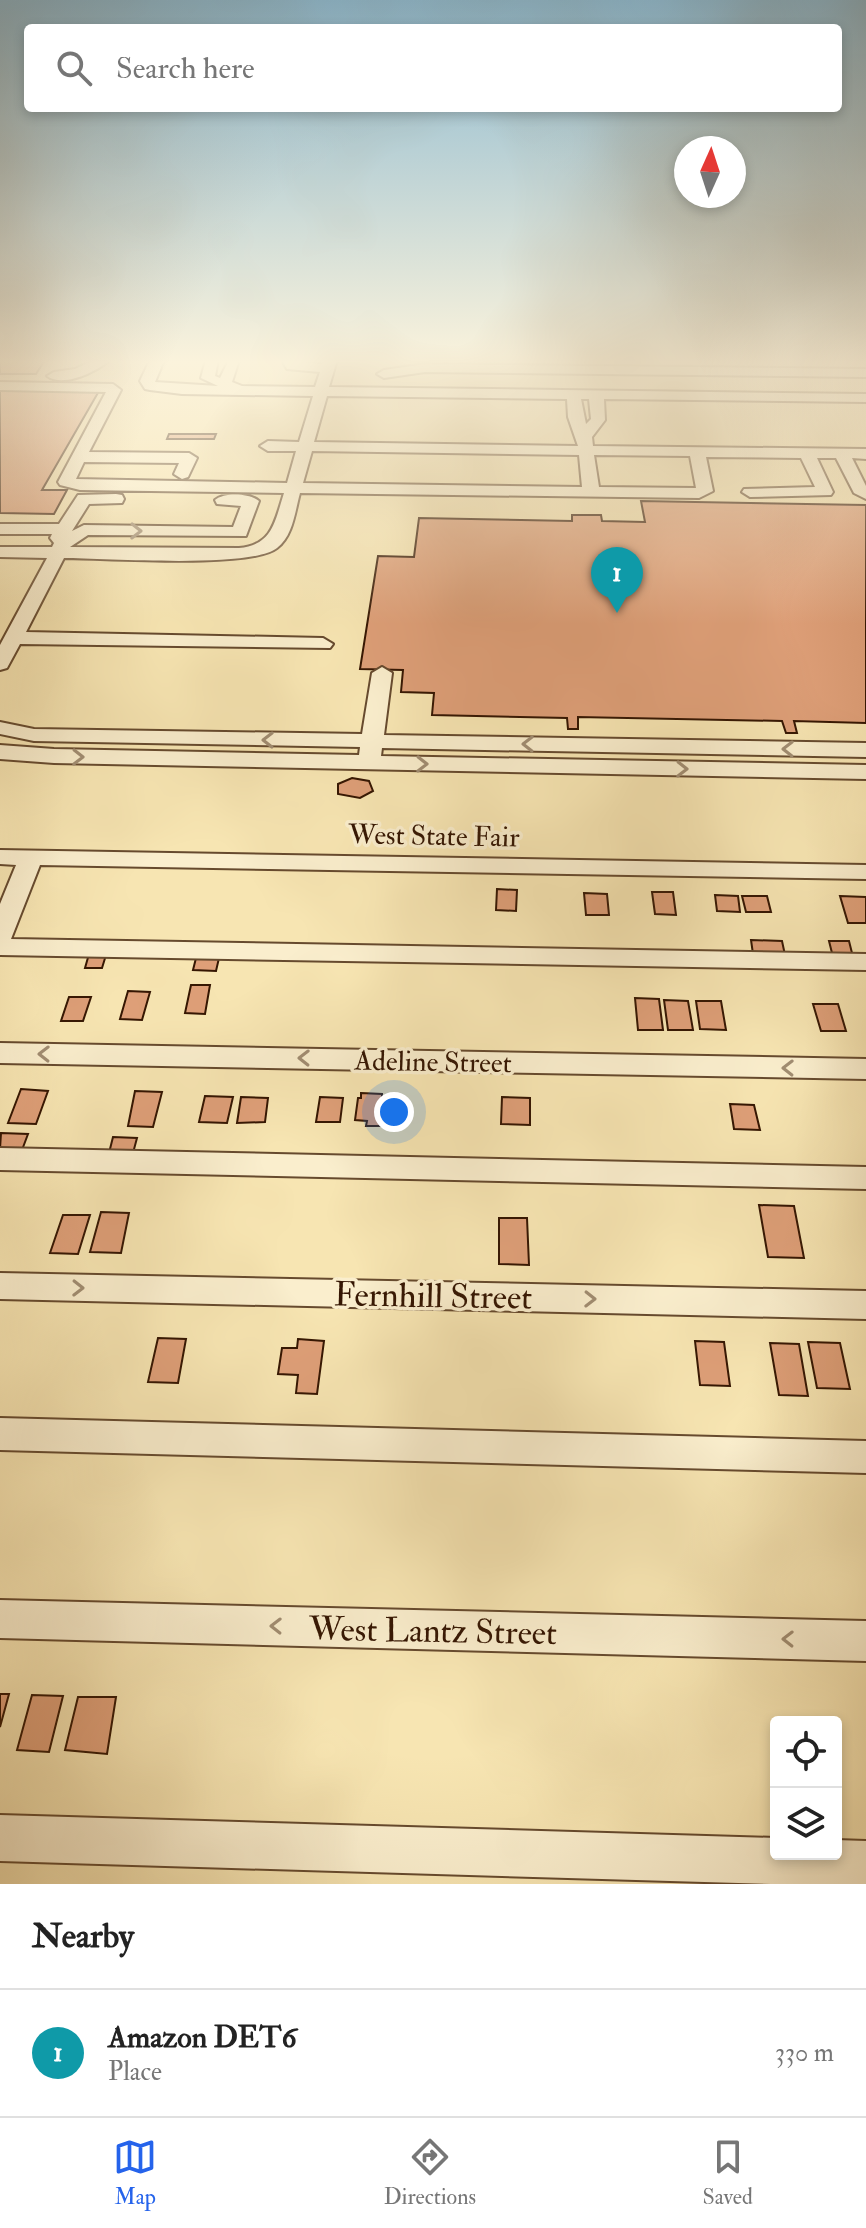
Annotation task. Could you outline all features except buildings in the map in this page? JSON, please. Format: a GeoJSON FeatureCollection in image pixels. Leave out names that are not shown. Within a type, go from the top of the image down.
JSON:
{"type":"FeatureCollection","features":[{"type":"Feature","properties":{"kind":"street"},"geometry":{"type":"LineString","coordinates":[[84,448],[66,482],[80,485],[203,481],[261,487],[699,493],[705,491],[697,452]]}},
{"type":"Feature","properties":{"kind":"street"},"geometry":{"type":"LineString","coordinates":[[0,529],[61,541],[247,553],[273,545],[281,531],[306,448]]}},
{"type":"Feature","properties":{"kind":"street"},"geometry":{"type":"LineString","coordinates":[[586,448],[591,491]]}},
{"type":"Feature","properties":{"kind":"street"},"geometry":{"type":"LineString","coordinates":[[646,448],[697,452],[866,454]]}},
{"type":"Feature","properties":{"kind":"street"},"geometry":{"type":"LineString","coordinates":[[750,492],[825,492],[807,453]]}},
{"type":"Feature","properties":{"kind":"street"},"geometry":{"type":"LineString","coordinates":[[842,454],[860,490],[866,494]]}},
{"type":"Feature","properties":{"kind":"street"},"geometry":{"type":"LineString","coordinates":[[75,465],[184,469],[203,481]]}},
{"type":"Feature","properties":{"kind":"street"},"geometry":{"type":"LineString","coordinates":[[0,552],[61,541],[84,530],[243,524],[75,514],[61,541],[0,664]]}},
{"type":"Feature","properties":{"kind":"street"},"geometry":{"type":"LineString","coordinates":[[13,638],[323,644]]}},
{"type":"Feature","properties":{"kind":"street"},"geometry":{"type":"LineString","coordinates":[[371,752],[382,673]]}},
{"type":"Feature","properties":{"kind":"street"},"geometry":{"type":"LineString","coordinates":[[0,728],[34,735],[866,772]]}},
{"type":"Feature","properties":{"kind":"street"},"geometry":{"type":"LineString","coordinates":[[0,752],[43,756],[866,750]]}},
{"type":"Feature","properties":{"kind":"street","name":"West State Fair"},"geometry":{"type":"LineString","coordinates":[[0,857],[866,872]]}},
{"type":"Feature","properties":{"kind":"street"},"geometry":{"type":"LineString","coordinates":[[0,936],[31,858]]}},
{"type":"Feature","properties":{"kind":"street"},"geometry":{"type":"LineString","coordinates":[[0,947],[866,962]]}},
{"type":"Feature","properties":{"kind":"street","name":"Adeline Street"},"geometry":{"type":"LineString","coordinates":[[0,1053],[866,1069]]}},
{"type":"Feature","properties":{"kind":"street"},"geometry":{"type":"LineString","coordinates":[[0,1159],[866,1178]]}},
{"type":"Feature","properties":{"kind":"street","name":"Fernhill Street"},"geometry":{"type":"LineString","coordinates":[[0,1286],[866,1305]]}},
{"type":"Feature","properties":{"kind":"street"},"geometry":{"type":"LineString","coordinates":[[0,1434],[866,1457]]}},
{"type":"Feature","properties":{"kind":"street","name":"West Lantz Street"},"geometry":{"type":"LineString","coordinates":[[0,1619],[866,1641]]}},
{"type":"Feature","properties":{"kind":"street"},"geometry":{"type":"LineString","coordinates":[[0,1838],[866,1864]]}},
{"type":"Feature","properties":{"kind":"place","name":"Amazon DET6"},"geometry":{"type":"Point","coordinates":[617,613]}}]}
